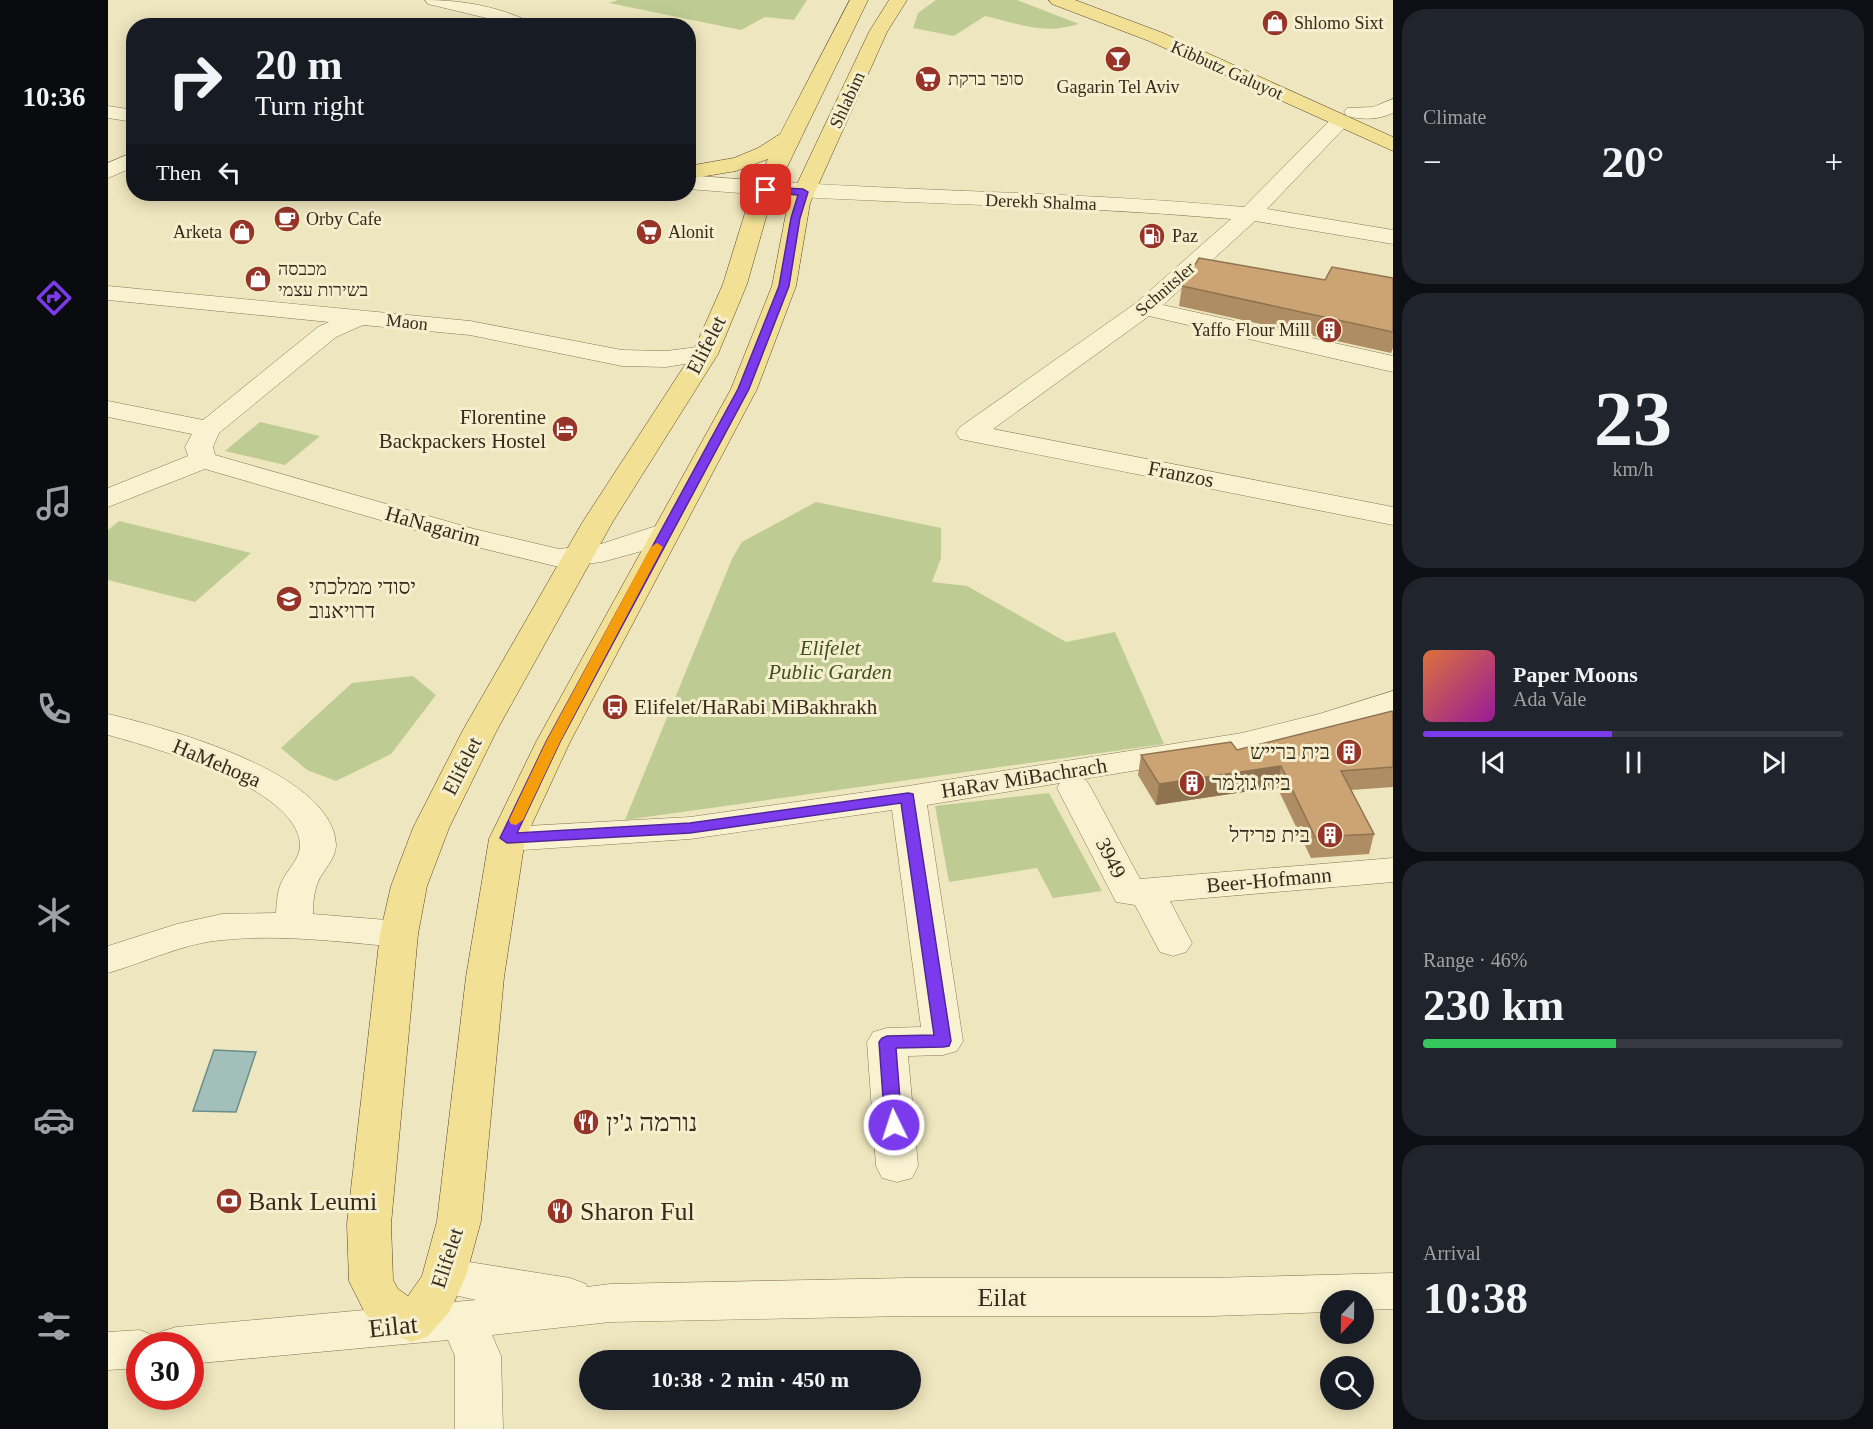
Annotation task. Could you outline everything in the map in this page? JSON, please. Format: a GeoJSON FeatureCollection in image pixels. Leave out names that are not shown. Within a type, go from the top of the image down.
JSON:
{"type":"FeatureCollection","features":[{"type":"Feature","properties":{"kind":"main road","name":"Shlabim"},"geometry":{"type":"LineString","coordinates":[[763,195],[789,138],[859,0]]}},
{"type":"Feature","properties":{"kind":"main road","name":"Shlabim"},"geometry":{"type":"LineString","coordinates":[[801,197],[878,32],[898,0]]}},
{"type":"Feature","properties":{"kind":"main road","name":"Kibbutz Galuyot"},"geometry":{"type":"LineString","coordinates":[[1058,0],[1155,37],[1347,117],[1393,130]]}},
{"type":"Feature","properties":{"kind":"main road","name":"Kibbutz Galuyot"},"geometry":{"type":"LineString","coordinates":[[1095,0],[1176,32],[1347,117],[1393,145]]}},
{"type":"Feature","properties":{"kind":"main road"},"geometry":{"type":"LineString","coordinates":[[696,172],[710,171],[744,163],[773,149],[789,138]]}},
{"type":"Feature","properties":{"kind":"main road","name":"Elifelet"},"geometry":{"type":"LineString","coordinates":[[763,195],[735,284],[705,354],[578,556],[480,730],[431,828],[409,886],[399,934],[369,1224],[371,1281],[382,1302],[412,1323],[434,1298],[444,1276],[459,1221],[485,977],[507,838],[553,742],[744,389],[784,286],[801,197]]}},
{"type":"Feature","properties":{"kind":"street"},"geometry":{"type":"LineString","coordinates":[[434,0],[505,18]]}},
{"type":"Feature","properties":{"kind":"street"},"geometry":{"type":"LineString","coordinates":[[1347,117],[1370,114],[1393,105]]}},
{"type":"Feature","properties":{"kind":"street"},"geometry":{"type":"LineString","coordinates":[[108,112],[126,115]]}},
{"type":"Feature","properties":{"kind":"street","name":"Schnitsler"},"geometry":{"type":"LineString","coordinates":[[970,433],[1145,308],[1250,214],[1347,117]]}},
{"type":"Feature","properties":{"kind":"street"},"geometry":{"type":"LineString","coordinates":[[108,171],[126,162]]}},
{"type":"Feature","properties":{"kind":"street"},"geometry":{"type":"LineString","coordinates":[[108,183],[126,175]]}},
{"type":"Feature","properties":{"kind":"street","name":"Derekh Shalma"},"geometry":{"type":"LineString","coordinates":[[696,183],[763,195],[1128,205],[1250,214],[1393,237]]}},
{"type":"Feature","properties":{"kind":"street","name":"Maon"},"geometry":{"type":"LineString","coordinates":[[108,292],[470,328],[622,358],[666,359],[705,354]]}},
{"type":"Feature","properties":{"kind":"street"},"geometry":{"type":"LineString","coordinates":[[1145,308],[1393,364]]}},
{"type":"Feature","properties":{"kind":"street"},"geometry":{"type":"LineString","coordinates":[[108,498],[203,459],[199,447],[208,429],[327,332],[360,317]]}},
{"type":"Feature","properties":{"kind":"street"},"geometry":{"type":"LineString","coordinates":[[108,409],[208,429]]}},
{"type":"Feature","properties":{"kind":"street","name":"Franzos"},"geometry":{"type":"LineString","coordinates":[[970,433],[1393,516]]}},
{"type":"Feature","properties":{"kind":"street","name":"HaNagarim"},"geometry":{"type":"LineString","coordinates":[[203,459],[466,536],[559,558],[632,545],[665,532]]}},
{"type":"Feature","properties":{"kind":"street","name":"HaRav MiBachrach"},"geometry":{"type":"LineString","coordinates":[[507,838],[690,828],[908,797],[1242,743],[1330,721],[1393,701]]}},
{"type":"Feature","properties":{"kind":"street","name":"HaMehoga"},"geometry":{"type":"LineString","coordinates":[[108,724],[191,749],[250,774],[281,793],[304,812],[315,828],[318,845],[313,864],[300,881],[296,896],[294,925]]}},
{"type":"Feature","properties":{"kind":"street","name":"3949"},"geometry":{"type":"LineString","coordinates":[[1074,788],[1129,892],[1146,891],[1173,943]]}},
{"type":"Feature","properties":{"kind":"street"},"geometry":{"type":"LineString","coordinates":[[897,1166],[887,1042],[943,1041],[908,797]]}},
{"type":"Feature","properties":{"kind":"street","name":"Beer-Hofmann"},"geometry":{"type":"LineString","coordinates":[[1146,891],[1393,870]]}},
{"type":"Feature","properties":{"kind":"street"},"geometry":{"type":"LineString","coordinates":[[108,960],[199,931],[222,927],[294,925],[399,934]]}},
{"type":"Feature","properties":{"kind":"street","name":"Eilat"},"geometry":{"type":"LineString","coordinates":[[444,1276],[610,1303]]}},
{"type":"Feature","properties":{"kind":"street","name":"Eilat"},"geometry":{"type":"LineString","coordinates":[[204,1343],[463,1320],[610,1303],[907,1297],[1212,1297],[1393,1291]]}},
{"type":"Feature","properties":{"kind":"street"},"geometry":{"type":"LineString","coordinates":[[463,1320],[478,1356],[479,1429]]}},
{"type":"Feature","properties":{"kind":"street"},"geometry":{"type":"LineString","coordinates":[[108,1351],[126,1349]]}},
{"type":"Feature","properties":{"kind":"green space"},"geometry":{"type":"Polygon","coordinates":[[[618,0],[807,0],[794,20],[765,17],[741,30],[696,21],[696,18],[682,18],[609,3],[618,0]]]}},
{"type":"Feature","properties":{"kind":"green space"},"geometry":{"type":"Polygon","coordinates":[[[936,0],[1017,0],[1079,24],[1054,29],[1021,25],[985,16],[954,36],[913,28],[918,13],[936,0]]]}},
{"type":"Feature","properties":{"kind":"green space"},"geometry":{"type":"Polygon","coordinates":[[[260,422],[320,436],[285,465],[225,451],[260,422]]]}},
{"type":"Feature","properties":{"kind":"green space","name":"Elifelet Public Garden"},"geometry":{"type":"Polygon","coordinates":[[[816,502],[941,528],[941,558],[932,582],[967,586],[1066,642],[1115,632],[1164,744],[625,820],[732,559],[742,542],[816,502]]]}},
{"type":"Feature","properties":{"kind":"green space"},"geometry":{"type":"Polygon","coordinates":[[[119,521],[251,553],[195,602],[108,580],[108,530],[119,521]]]}},
{"type":"Feature","properties":{"kind":"green space"},"geometry":{"type":"Polygon","coordinates":[[[413,676],[436,695],[391,754],[336,781],[307,770],[281,748],[352,683],[413,676]]]}},
{"type":"Feature","properties":{"kind":"green space"},"geometry":{"type":"Polygon","coordinates":[[[1049,793],[1102,891],[1053,898],[1037,868],[949,882],[935,806],[1049,793]]]}},
{"type":"Feature","properties":{"kind":"water"},"geometry":{"type":"Polygon","coordinates":[[[214,1050],[256,1052],[236,1112],[193,1111],[214,1050]]]}},
{"type":"Feature","properties":{"kind":"building"},"geometry":{"type":"Polygon","coordinates":[[[1199,258],[1325,280],[1332,267],[1393,278],[1393,332],[1182,286],[1199,258]]]}},
{"type":"Feature","properties":{"kind":"building"},"geometry":{"type":"Polygon","coordinates":[[[1392,711],[1393,767],[1341,771],[1374,834],[1315,837],[1281,766],[1159,784],[1141,755],[1231,742],[1237,750],[1392,711]]]}},
{"type":"Feature","properties":{"kind":"slow traffic"},"geometry":{"type":"LineString","coordinates":[[516,820],[553,742],[657,547]]}},
{"type":"Feature","properties":{"kind":"place","name":"Shlomo Sixt"},"geometry":{"type":"Point","coordinates":[1275,23]}},
{"type":"Feature","properties":{"kind":"place","name":"Gagarin Tel Aviv"},"geometry":{"type":"Point","coordinates":[1118,59]}},
{"type":"Feature","properties":{"kind":"place","name":"סופר ברקת"},"geometry":{"type":"Point","coordinates":[928,79]}},
{"type":"Feature","properties":{"kind":"place","name":"Orby Cafe"},"geometry":{"type":"Point","coordinates":[287,219]}},
{"type":"Feature","properties":{"kind":"place","name":"Arketa"},"geometry":{"type":"Point","coordinates":[242,232]}},
{"type":"Feature","properties":{"kind":"place","name":"Alonit"},"geometry":{"type":"Point","coordinates":[649,232]}},
{"type":"Feature","properties":{"kind":"place","name":"Paz"},"geometry":{"type":"Point","coordinates":[1152,236]}},
{"type":"Feature","properties":{"kind":"place","name":"מכבסה בשירות עצמי"},"geometry":{"type":"Point","coordinates":[258,279]}},
{"type":"Feature","properties":{"kind":"place","name":"Yaffo Flour Mill"},"geometry":{"type":"Point","coordinates":[1329,330]}},
{"type":"Feature","properties":{"kind":"place","name":"Florentine Backpackers Hostel"},"geometry":{"type":"Point","coordinates":[565,429]}},
{"type":"Feature","properties":{"kind":"place","name":"יסודי ממלכתי דרויאנוב"},"geometry":{"type":"Point","coordinates":[289,599]}},
{"type":"Feature","properties":{"kind":"place","name":"Elifelet/HaRabi MiBakhrakh"},"geometry":{"type":"Point","coordinates":[615,707]}},
{"type":"Feature","properties":{"kind":"place","name":"בית ברייש"},"geometry":{"type":"Point","coordinates":[1349,752]}},
{"type":"Feature","properties":{"kind":"place","name":"בית גולמר"},"geometry":{"type":"Point","coordinates":[1192,783]}},
{"type":"Feature","properties":{"kind":"place","name":"בית פרידל"},"geometry":{"type":"Point","coordinates":[1330,835]}},
{"type":"Feature","properties":{"kind":"place","name":"נורמה ג'ין"},"geometry":{"type":"Point","coordinates":[586,1122]}},
{"type":"Feature","properties":{"kind":"place","name":"Bank Leumi"},"geometry":{"type":"Point","coordinates":[229,1201]}},
{"type":"Feature","properties":{"kind":"place","name":"Sharon Ful"},"geometry":{"type":"Point","coordinates":[560,1211]}},
{"type":"Feature","properties":{"kind":"route"},"geometry":{"type":"LineString","coordinates":[[766,190],[803,192],[795,218],[784,286],[744,389],[553,742],[507,838],[690,828],[908,797],[943,1041],[887,1042],[894,1125]]}}]}
